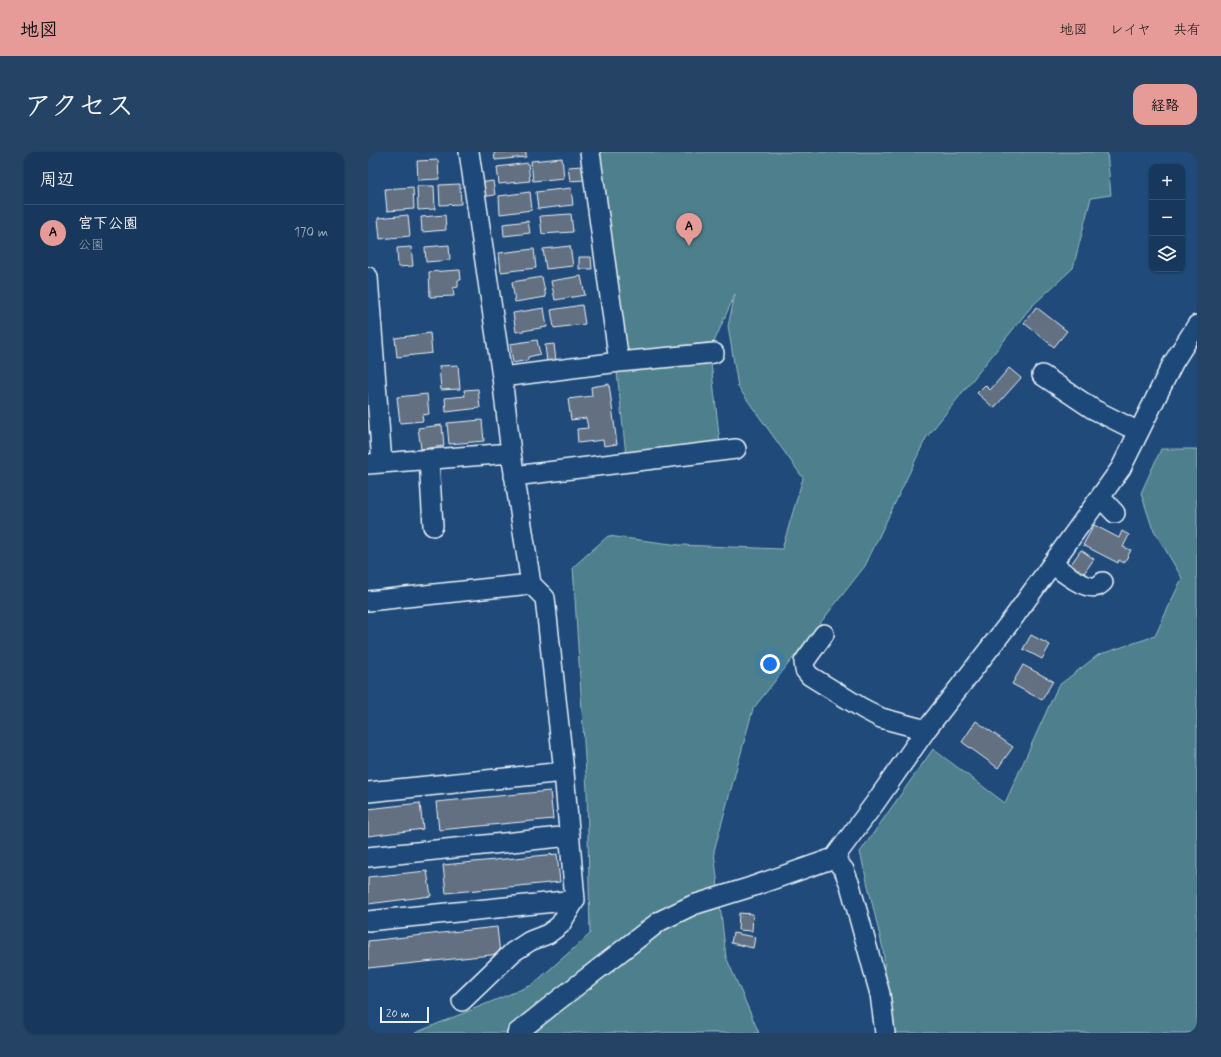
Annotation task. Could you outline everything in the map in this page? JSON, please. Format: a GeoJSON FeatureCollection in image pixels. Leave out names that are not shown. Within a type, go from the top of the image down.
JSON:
{"type":"FeatureCollection","features":[{"type":"Feature","properties":{"kind":"street"},"geometry":{"type":"LineString","coordinates":[[462,1001],[513,952],[530,941],[548,934],[560,925],[575,900],[564,772],[545,598],[531,584],[514,476],[502,377],[469,152]]}},
{"type":"Feature","properties":{"kind":"street"},"geometry":{"type":"LineString","coordinates":[[590,152],[618,362]]}},
{"type":"Feature","properties":{"kind":"street"},"geometry":{"type":"LineString","coordinates":[[368,277],[375,463],[511,453]]}},
{"type":"Feature","properties":{"kind":"street"},"geometry":{"type":"LineString","coordinates":[[518,1033],[660,921],[693,905],[834,858],[926,730],[1014,617],[1121,468],[1173,362],[1197,324]]}},
{"type":"Feature","properties":{"kind":"street"},"geometry":{"type":"LineString","coordinates":[[502,377],[618,362],[714,353]]}},
{"type":"Feature","properties":{"kind":"street"},"geometry":{"type":"LineString","coordinates":[[1042,375],[1093,409],[1139,432]]}},
{"type":"Feature","properties":{"kind":"street"},"geometry":{"type":"LineString","coordinates":[[514,476],[736,449]]}},
{"type":"Feature","properties":{"kind":"street"},"geometry":{"type":"LineString","coordinates":[[429,459],[433,526]]}},
{"type":"Feature","properties":{"kind":"street"},"geometry":{"type":"LineString","coordinates":[[1100,497],[1115,513]]}},
{"type":"Feature","properties":{"kind":"street"},"geometry":{"type":"LineString","coordinates":[[1052,564],[1082,585],[1093,587],[1098,586],[1103,582]]}},
{"type":"Feature","properties":{"kind":"street"},"geometry":{"type":"LineString","coordinates":[[368,601],[531,584]]}},
{"type":"Feature","properties":{"kind":"street"},"geometry":{"type":"LineString","coordinates":[[824,634],[804,662],[805,670],[810,676],[881,718],[926,730]]}},
{"type":"Feature","properties":{"kind":"street"},"geometry":{"type":"LineString","coordinates":[[368,792],[564,772]]}},
{"type":"Feature","properties":{"kind":"street"},"geometry":{"type":"LineString","coordinates":[[368,857],[570,836]]}},
{"type":"Feature","properties":{"kind":"street"},"geometry":{"type":"LineString","coordinates":[[834,858],[844,870],[850,885],[880,994],[885,1033]]}},
{"type":"Feature","properties":{"kind":"street"},"geometry":{"type":"LineString","coordinates":[[368,921],[575,900]]}},
{"type":"Feature","properties":{"kind":"green space"},"geometry":{"type":"Polygon","coordinates":[[[598,152],[1107,152],[1111,195],[1091,198],[1073,268],[1031,307],[926,438],[865,566],[753,709],[714,851],[726,957],[759,1033],[415,1033],[532,985],[590,934],[587,790],[573,567],[608,536],[680,545],[782,549],[803,478],[738,387],[728,326],[735,294],[714,342],[632,351],[621,346],[598,152]]]}},
{"type":"Feature","properties":{"kind":"green space"},"geometry":{"type":"Polygon","coordinates":[[[711,362],[720,444],[626,455],[617,372],[711,362]]]}},
{"type":"Feature","properties":{"kind":"green space"},"geometry":{"type":"Polygon","coordinates":[[[1161,449],[1197,449],[1197,1033],[892,1033],[883,949],[860,852],[933,749],[1005,803],[1058,686],[1098,655],[1155,636],[1182,578],[1152,527],[1141,493],[1161,449]]]}},
{"type":"Feature","properties":{"kind":"building"},"geometry":{"type":"Polygon","coordinates":[[[494,152],[526,152],[526,157],[495,160],[494,152]]]}},
{"type":"Feature","properties":{"kind":"building"},"geometry":{"type":"Polygon","coordinates":[[[562,158],[564,178],[533,181],[531,161],[562,158]]]}},
{"type":"Feature","properties":{"kind":"building"},"geometry":{"type":"Polygon","coordinates":[[[438,160],[439,179],[418,180],[417,161],[438,160]]]}},
{"type":"Feature","properties":{"kind":"building"},"geometry":{"type":"Polygon","coordinates":[[[528,163],[530,181],[499,184],[497,167],[528,163]]]}},
{"type":"Feature","properties":{"kind":"building"},"geometry":{"type":"Polygon","coordinates":[[[582,166],[584,180],[570,181],[568,167],[582,166]]]}},
{"type":"Feature","properties":{"kind":"building"},"geometry":{"type":"Polygon","coordinates":[[[493,181],[495,195],[481,197],[479,183],[493,181]]]}},
{"type":"Feature","properties":{"kind":"building"},"geometry":{"type":"Polygon","coordinates":[[[460,184],[461,204],[440,205],[439,185],[460,184]]]}},
{"type":"Feature","properties":{"kind":"building"},"geometry":{"type":"Polygon","coordinates":[[[417,186],[434,186],[435,209],[418,210],[417,186]]]}},
{"type":"Feature","properties":{"kind":"building"},"geometry":{"type":"Polygon","coordinates":[[[413,187],[414,209],[387,211],[385,189],[413,187]]]}},
{"type":"Feature","properties":{"kind":"building"},"geometry":{"type":"Polygon","coordinates":[[[571,188],[573,205],[538,209],[536,192],[571,188]]]}},
{"type":"Feature","properties":{"kind":"building"},"geometry":{"type":"Polygon","coordinates":[[[530,192],[532,210],[500,214],[499,196],[530,192]]]}},
{"type":"Feature","properties":{"kind":"building"},"geometry":{"type":"Polygon","coordinates":[[[571,214],[573,232],[542,234],[540,216],[571,214]]]}},
{"type":"Feature","properties":{"kind":"building"},"geometry":{"type":"Polygon","coordinates":[[[408,215],[410,236],[380,239],[378,218],[408,215]]]}},
{"type":"Feature","properties":{"kind":"building"},"geometry":{"type":"Polygon","coordinates":[[[445,215],[446,230],[422,232],[421,217],[445,215]]]}},
{"type":"Feature","properties":{"kind":"building"},"geometry":{"type":"Polygon","coordinates":[[[528,221],[530,233],[504,236],[503,224],[528,221]]]}},
{"type":"Feature","properties":{"kind":"building"},"geometry":{"type":"Polygon","coordinates":[[[449,245],[450,260],[426,262],[425,247],[449,245]]]}},
{"type":"Feature","properties":{"kind":"building"},"geometry":{"type":"Polygon","coordinates":[[[570,246],[573,266],[546,269],[543,249],[570,246]]]}},
{"type":"Feature","properties":{"kind":"building"},"geometry":{"type":"Polygon","coordinates":[[[411,247],[413,266],[398,267],[397,248],[411,247]]]}},
{"type":"Feature","properties":{"kind":"building"},"geometry":{"type":"Polygon","coordinates":[[[534,249],[536,268],[501,272],[499,253],[534,249]]]}},
{"type":"Feature","properties":{"kind":"building"},"geometry":{"type":"Polygon","coordinates":[[[579,257],[591,257],[592,269],[579,269],[579,257]]]}},
{"type":"Feature","properties":{"kind":"building"},"geometry":{"type":"Polygon","coordinates":[[[460,270],[461,280],[458,280],[458,287],[453,288],[454,296],[430,297],[429,272],[460,270]]]}},
{"type":"Feature","properties":{"kind":"building"},"geometry":{"type":"Polygon","coordinates":[[[581,276],[585,295],[555,300],[551,281],[581,276]]]}},
{"type":"Feature","properties":{"kind":"building"},"geometry":{"type":"Polygon","coordinates":[[[542,277],[546,297],[515,302],[512,282],[542,277]]]}},
{"type":"Feature","properties":{"kind":"building"},"geometry":{"type":"Polygon","coordinates":[[[582,305],[585,324],[554,328],[551,310],[582,305]]]}},
{"type":"Feature","properties":{"kind":"building"},"geometry":{"type":"Polygon","coordinates":[[[1036,307],[1067,331],[1054,347],[1024,323],[1036,307]]]}},
{"type":"Feature","properties":{"kind":"building"},"geometry":{"type":"Polygon","coordinates":[[[544,308],[547,327],[516,332],[513,313],[544,308]]]}},
{"type":"Feature","properties":{"kind":"building"},"geometry":{"type":"Polygon","coordinates":[[[430,333],[432,353],[397,357],[395,338],[430,333]]]}},
{"type":"Feature","properties":{"kind":"building"},"geometry":{"type":"Polygon","coordinates":[[[537,340],[540,354],[528,357],[528,360],[513,363],[510,344],[537,340]]]}},
{"type":"Feature","properties":{"kind":"building"},"geometry":{"type":"Polygon","coordinates":[[[554,344],[556,361],[547,362],[545,345],[554,344]]]}},
{"type":"Feature","properties":{"kind":"building"},"geometry":{"type":"Polygon","coordinates":[[[458,365],[460,389],[441,390],[439,366],[458,365]]]}},
{"type":"Feature","properties":{"kind":"building"},"geometry":{"type":"Polygon","coordinates":[[[1009,368],[1021,378],[994,408],[977,393],[985,385],[990,390],[1009,368]]]}},
{"type":"Feature","properties":{"kind":"building"},"geometry":{"type":"Polygon","coordinates":[[[609,384],[617,444],[604,446],[603,440],[578,443],[577,429],[588,428],[586,418],[571,420],[568,399],[592,396],[591,387],[609,384]]]}},
{"type":"Feature","properties":{"kind":"building"},"geometry":{"type":"Polygon","coordinates":[[[478,389],[480,408],[446,412],[445,398],[465,396],[464,390],[478,389]]]}},
{"type":"Feature","properties":{"kind":"building"},"geometry":{"type":"Polygon","coordinates":[[[427,394],[429,414],[422,415],[423,421],[400,423],[397,397],[427,394]]]}},
{"type":"Feature","properties":{"kind":"building"},"geometry":{"type":"Polygon","coordinates":[[[482,420],[484,441],[449,444],[447,423],[482,420]]]}},
{"type":"Feature","properties":{"kind":"building"},"geometry":{"type":"Polygon","coordinates":[[[442,425],[444,446],[421,449],[418,428],[442,425]]]}},
{"type":"Feature","properties":{"kind":"building"},"geometry":{"type":"Polygon","coordinates":[[[1094,525],[1119,538],[1122,531],[1129,535],[1123,547],[1131,550],[1124,563],[1119,560],[1118,563],[1083,545],[1094,525]]]}},
{"type":"Feature","properties":{"kind":"building"},"geometry":{"type":"Polygon","coordinates":[[[1081,550],[1094,559],[1082,576],[1069,567],[1081,550]]]}},
{"type":"Feature","properties":{"kind":"building"},"geometry":{"type":"Polygon","coordinates":[[[1031,635],[1050,645],[1042,659],[1023,649],[1031,635]]]}},
{"type":"Feature","properties":{"kind":"building"},"geometry":{"type":"Polygon","coordinates":[[[1023,665],[1053,681],[1042,700],[1012,684],[1023,665]]]}},
{"type":"Feature","properties":{"kind":"building"},"geometry":{"type":"Polygon","coordinates":[[[976,721],[1013,747],[998,768],[962,742],[976,721]]]}},
{"type":"Feature","properties":{"kind":"building"},"geometry":{"type":"Polygon","coordinates":[[[550,791],[553,819],[439,830],[436,802],[550,791]]]}},
{"type":"Feature","properties":{"kind":"building"},"geometry":{"type":"Polygon","coordinates":[[[420,803],[423,829],[368,836],[368,809],[420,803]]]}},
{"type":"Feature","properties":{"kind":"building"},"geometry":{"type":"Polygon","coordinates":[[[557,854],[560,882],[446,893],[443,865],[557,854]]]}},
{"type":"Feature","properties":{"kind":"building"},"geometry":{"type":"Polygon","coordinates":[[[427,871],[431,896],[368,904],[368,877],[427,871]]]}},
{"type":"Feature","properties":{"kind":"building"},"geometry":{"type":"Polygon","coordinates":[[[739,913],[753,914],[752,931],[738,930],[739,913]]]}},
{"type":"Feature","properties":{"kind":"building"},"geometry":{"type":"Polygon","coordinates":[[[497,927],[500,954],[368,968],[368,941],[497,927]]]}},
{"type":"Feature","properties":{"kind":"building"},"geometry":{"type":"Polygon","coordinates":[[[733,933],[755,937],[753,948],[731,943],[733,933]]]}},
{"type":"Feature","properties":{"kind":"place","name":"宮下公園"},"geometry":{"type":"Point","coordinates":[689,246]}}]}
